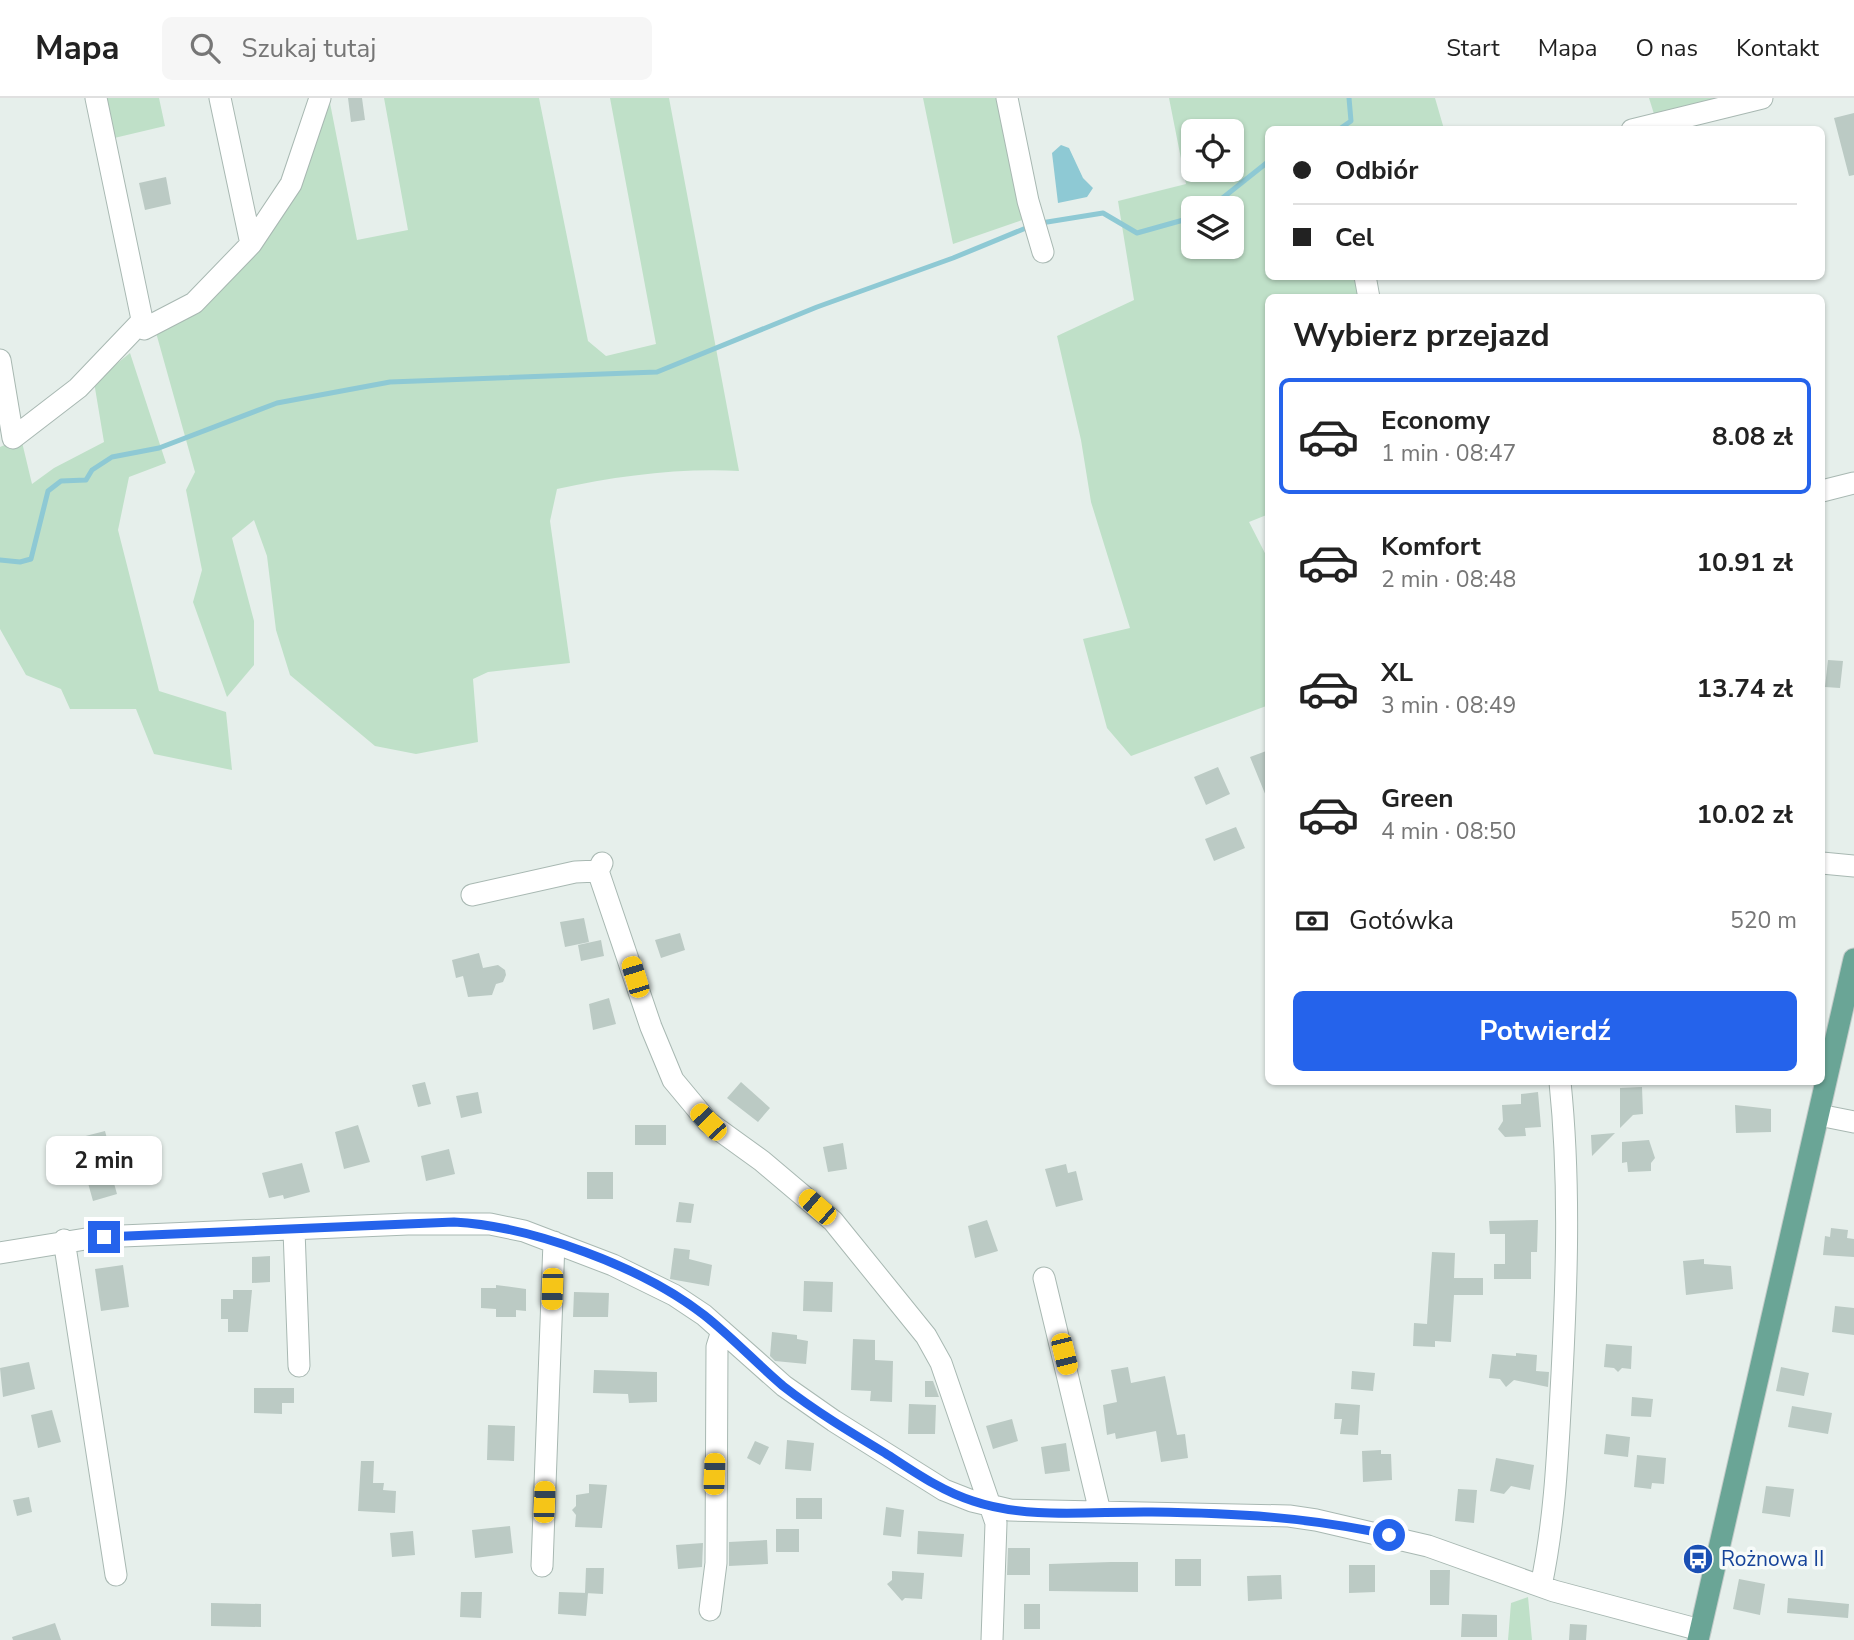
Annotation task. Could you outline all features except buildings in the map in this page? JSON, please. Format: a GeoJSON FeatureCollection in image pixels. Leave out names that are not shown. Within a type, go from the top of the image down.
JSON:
{"type":"FeatureCollection","features":[{"type":"Feature","properties":{"kind":"main road"},"geometry":{"type":"LineString","coordinates":[[1699,1635],[1854,959]]}},
{"type":"Feature","properties":{"kind":"street"},"geometry":{"type":"LineString","coordinates":[[96,98],[143,325]]}},
{"type":"Feature","properties":{"kind":"street"},"geometry":{"type":"LineString","coordinates":[[220,98],[251,244]]}},
{"type":"Feature","properties":{"kind":"street"},"geometry":{"type":"LineString","coordinates":[[0,360],[13,438],[78,388],[143,325],[194,303],[251,244],[291,184],[320,98]]}},
{"type":"Feature","properties":{"kind":"street"},"geometry":{"type":"LineString","coordinates":[[1007,98],[1028,201],[1043,253]]}},
{"type":"Feature","properties":{"kind":"street"},"geometry":{"type":"LineString","coordinates":[[1648,126],[1762,98]]}},
{"type":"Feature","properties":{"kind":"street"},"geometry":{"type":"LineString","coordinates":[[1825,490],[1854,483]]}},
{"type":"Feature","properties":{"kind":"street"},"geometry":{"type":"LineString","coordinates":[[1825,863],[1854,866]]}},
{"type":"Feature","properties":{"kind":"street"},"geometry":{"type":"LineString","coordinates":[[472,895],[600,867],[658,1048],[673,1080],[708,1122],[762,1161],[833,1221],[926,1336],[940,1363],[962,1419],[988,1506],[996,1523],[992,1640]]}},
{"type":"Feature","properties":{"kind":"street"},"geometry":{"type":"LineString","coordinates":[[1542,1586],[1556,1496],[1567,1269],[1565,1134],[1560,1085]]}},
{"type":"Feature","properties":{"kind":"street"},"geometry":{"type":"LineString","coordinates":[[1819,1115],[1854,1122]]}},
{"type":"Feature","properties":{"kind":"street"},"geometry":{"type":"LineString","coordinates":[[0,1253],[64,1240],[454,1222],[490,1224],[554,1242],[632,1273],[674,1295],[722,1331],[784,1386],[834,1421],[944,1490],[988,1506],[1010,1510],[1289,1516],[1315,1520],[1428,1546],[1542,1586],[1699,1635]]}},
{"type":"Feature","properties":{"kind":"street"},"geometry":{"type":"LineString","coordinates":[[294,1230],[299,1366]]}},
{"type":"Feature","properties":{"kind":"street"},"geometry":{"type":"LineString","coordinates":[[64,1240],[116,1575]]}},
{"type":"Feature","properties":{"kind":"street"},"geometry":{"type":"LineString","coordinates":[[542,1566],[554,1242]]}},
{"type":"Feature","properties":{"kind":"street"},"geometry":{"type":"LineString","coordinates":[[1044,1278],[1100,1512]]}},
{"type":"Feature","properties":{"kind":"street"},"geometry":{"type":"LineString","coordinates":[[710,1610],[716,1563],[717,1347],[722,1331]]}},
{"type":"Feature","properties":{"kind":"green space"},"geometry":{"type":"Polygon","coordinates":[[[102,98],[159,98],[165,126],[110,139],[102,98]]]}},
{"type":"Feature","properties":{"kind":"green space"},"geometry":{"type":"Polygon","coordinates":[[[329,98],[357,240],[408,230],[384,98],[539,98],[588,341],[606,356],[656,344],[610,98],[669,98],[739,471],[648,474],[557,489],[550,521],[570,663],[488,672],[473,679],[478,742],[416,754],[375,746],[290,675],[276,630],[267,556],[254,520],[232,538],[254,621],[254,665],[227,697],[193,602],[202,570],[186,490],[195,472],[155,329],[254,255],[329,98]]]}},
{"type":"Feature","properties":{"kind":"green space"},"geometry":{"type":"Polygon","coordinates":[[[923,98],[1000,98],[1025,219],[953,244],[923,98]]]}},
{"type":"Feature","properties":{"kind":"green space"},"geometry":{"type":"Polygon","coordinates":[[[1169,98],[1435,98],[1443,126],[1265,126],[1265,280],[1357,280],[1359,294],[1265,294],[1265,516],[1249,522],[1265,553],[1265,706],[1131,756],[1107,728],[1083,639],[1130,628],[1091,502],[1081,440],[1057,336],[1134,300],[1118,201],[1186,182],[1244,182],[1244,119],[1181,119],[1181,159],[1169,98]]]}},
{"type":"Feature","properties":{"kind":"green space"},"geometry":{"type":"Polygon","coordinates":[[[1649,98],[1716,98],[1654,114],[1649,98]]]}},
{"type":"Feature","properties":{"kind":"green space"},"geometry":{"type":"Polygon","coordinates":[[[130,353],[166,463],[129,477],[118,530],[159,691],[226,712],[232,770],[154,754],[136,709],[70,709],[61,689],[26,675],[0,629],[0,447],[21,438],[32,484],[54,468],[104,442],[94,382],[130,353]]]}},
{"type":"Feature","properties":{"kind":"green space"},"geometry":{"type":"Polygon","coordinates":[[[1528,1597],[1532,1640],[1508,1640],[1511,1603],[1528,1597]]]}},
{"type":"Feature","properties":{"kind":"water"},"geometry":{"type":"Polygon","coordinates":[[[1061,145],[1069,148],[1083,178],[1093,188],[1087,197],[1058,203],[1052,153],[1061,145]]]}},
{"type":"Feature","properties":{"kind":"waterway"},"geometry":{"type":"LineString","coordinates":[[1344,126],[1351,121],[1349,98]]}},
{"type":"Feature","properties":{"kind":"waterway"},"geometry":{"type":"LineString","coordinates":[[1225,196],[1265,164]]}},
{"type":"Feature","properties":{"kind":"waterway"},"geometry":{"type":"LineString","coordinates":[[1041,223],[1103,213],[1137,233],[1181,221]]}},
{"type":"Feature","properties":{"kind":"waterway"},"geometry":{"type":"LineString","coordinates":[[0,560],[20,562],[31,559],[48,491],[61,481],[86,480],[92,470],[112,457],[159,448],[277,403],[390,382],[657,372],[817,307],[953,258],[1026,228]]}},
{"type":"Feature","properties":{"kind":"place","name":"Rożnowa II"},"geometry":{"type":"Point","coordinates":[1698,1559]}},
{"type":"Feature","properties":{"kind":"route"},"geometry":{"type":"LineString","coordinates":[[104,1237],[454,1222],[490,1224],[524,1231],[632,1273],[674,1295],[704,1315],[784,1386],[812,1407],[944,1490],[972,1501],[1010,1510],[1289,1516],[1349,1525],[1389,1535]]}}]}
